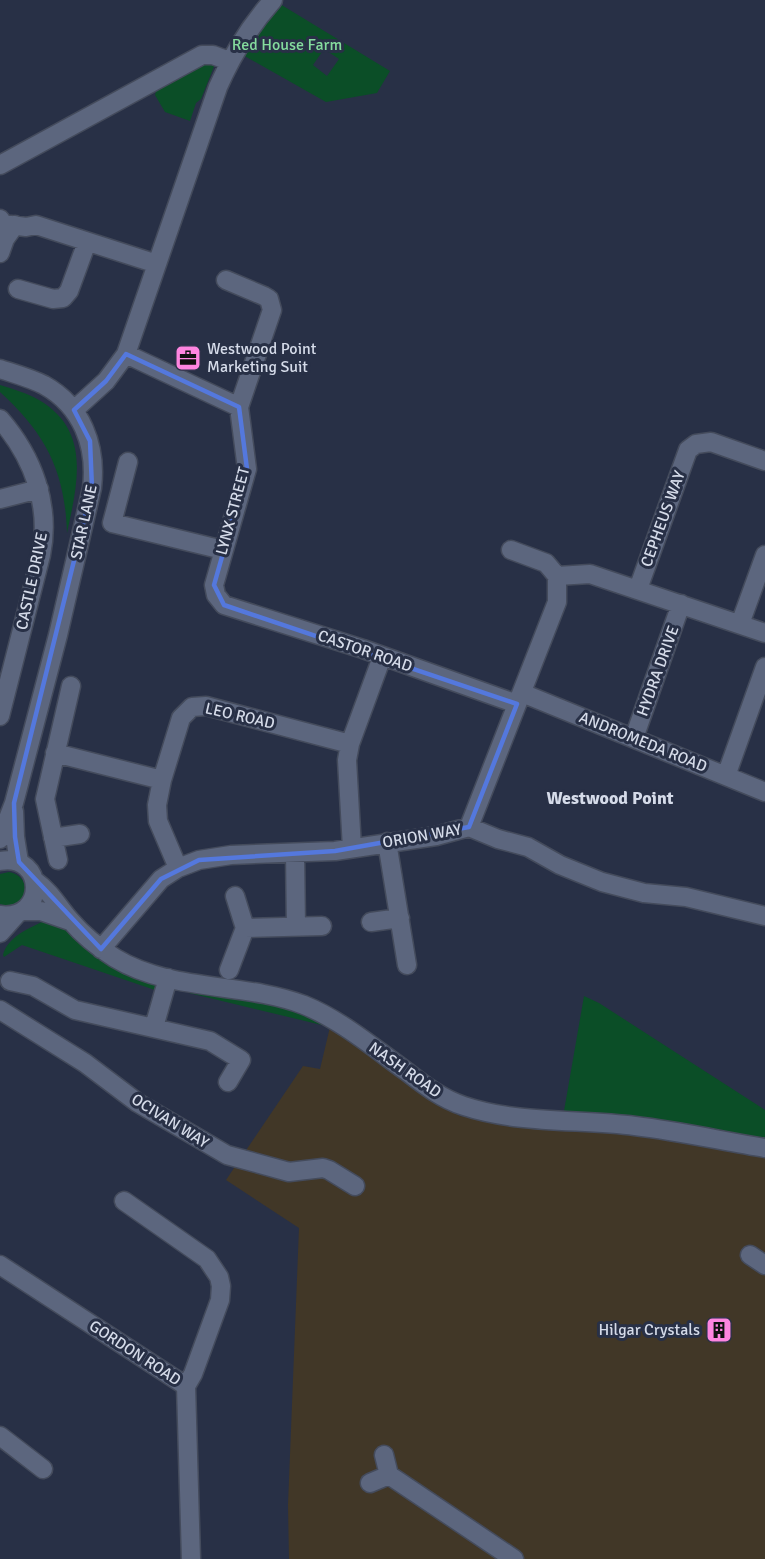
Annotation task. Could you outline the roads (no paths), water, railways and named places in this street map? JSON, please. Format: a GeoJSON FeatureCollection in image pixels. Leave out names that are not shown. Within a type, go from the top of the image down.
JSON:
{"type":"FeatureCollection","features":[{"type":"Feature","properties":{"kind":"street"},"geometry":{"type":"LineString","coordinates":[[0,369],[44,385],[65,400],[74,410],[106,381],[126,354],[218,87],[248,32],[273,0]]}},
{"type":"Feature","properties":{"kind":"street"},"geometry":{"type":"LineString","coordinates":[[0,165],[202,55],[213,55],[230,62]]}},
{"type":"Feature","properties":{"kind":"street"},"geometry":{"type":"LineString","coordinates":[[0,253],[7,222],[26,227],[36,225],[156,264]]}},
{"type":"Feature","properties":{"kind":"street"},"geometry":{"type":"LineString","coordinates":[[18,289],[53,299],[63,298],[69,291],[87,242]]}},
{"type":"Feature","properties":{"kind":"street"},"geometry":{"type":"LineString","coordinates":[[126,354],[239,407],[272,310],[269,299],[226,280]]}},
{"type":"Feature","properties":{"kind":"street","name":"LYNX STREET"},"geometry":{"type":"LineString","coordinates":[[216,595],[214,585],[247,469],[239,407]]}},
{"type":"Feature","properties":{"kind":"street","name":"STAR LANE"},"geometry":{"type":"LineString","coordinates":[[0,839],[14,803],[58,635],[92,488],[94,465],[90,441],[74,410]]}},
{"type":"Feature","properties":{"kind":"street","name":"CASTLE DRIVE"},"geometry":{"type":"LineString","coordinates":[[0,419],[27,457],[34,472],[44,517],[44,540],[0,716]]}},
{"type":"Feature","properties":{"kind":"street","name":"CEPHEUS WAY"},"geometry":{"type":"LineString","coordinates":[[558,576],[590,574],[638,589],[688,450],[701,442],[711,442],[765,461]]}},
{"type":"Feature","properties":{"kind":"street"},"geometry":{"type":"LineString","coordinates":[[129,462],[112,523],[223,550]]}},
{"type":"Feature","properties":{"kind":"street"},"geometry":{"type":"LineString","coordinates":[[0,500],[39,489]]}},
{"type":"Feature","properties":{"kind":"street"},"geometry":{"type":"LineString","coordinates":[[469,827],[557,602],[558,576],[546,563],[512,550]]}},
{"type":"Feature","properties":{"kind":"street"},"geometry":{"type":"LineString","coordinates":[[740,624],[765,555]]}},
{"type":"Feature","properties":{"kind":"street"},"geometry":{"type":"LineString","coordinates":[[638,589],[765,633]]}},
{"type":"Feature","properties":{"kind":"street","name":"CASTOR ROAD"},"geometry":{"type":"LineString","coordinates":[[216,595],[224,605],[382,657],[519,698]]}},
{"type":"Feature","properties":{"kind":"street","name":"HYDRA DRIVE"},"geometry":{"type":"LineString","coordinates":[[634,738],[681,604]]}},
{"type":"Feature","properties":{"kind":"street"},"geometry":{"type":"LineString","coordinates":[[352,848],[347,760],[350,744],[382,657]]}},
{"type":"Feature","properties":{"kind":"street"},"geometry":{"type":"LineString","coordinates":[[726,776],[765,667]]}},
{"type":"Feature","properties":{"kind":"street"},"geometry":{"type":"LineString","coordinates":[[58,860],[45,799],[71,686]]}},
{"type":"Feature","properties":{"kind":"street","name":"ANDROMEDA ROAD"},"geometry":{"type":"LineString","coordinates":[[519,698],[634,738],[765,792]]}},
{"type":"Feature","properties":{"kind":"street","name":"LEO ROAD"},"geometry":{"type":"LineString","coordinates":[[178,868],[159,820],[157,805],[162,780],[181,718],[192,707],[206,706],[350,744]]}},
{"type":"Feature","properties":{"kind":"street"},"geometry":{"type":"LineString","coordinates":[[55,753],[162,780]]}},
{"type":"Feature","properties":{"kind":"street","name":"STAR LANE"},"geometry":{"type":"LineString","coordinates":[[14,803],[15,837],[19,862]]}},
{"type":"Feature","properties":{"kind":"street","name":"ORION WAY"},"geometry":{"type":"LineString","coordinates":[[101,949],[161,879],[178,868],[199,860],[231,855],[335,851],[436,836],[469,827],[498,839],[528,847],[560,865],[602,882],[644,892],[686,897],[765,916]]}},
{"type":"Feature","properties":{"kind":"street"},"geometry":{"type":"LineString","coordinates":[[53,838],[80,834]]}},
{"type":"Feature","properties":{"kind":"street"},"geometry":{"type":"LineString","coordinates":[[387,842],[407,965]]}},
{"type":"Feature","properties":{"kind":"street"},"geometry":{"type":"LineString","coordinates":[[295,853],[296,927]]}},
{"type":"Feature","properties":{"kind":"street"},"geometry":{"type":"LineString","coordinates":[[0,861],[19,862]]}},
{"type":"Feature","properties":{"kind":"street","name":"NASH ROAD"},"geometry":{"type":"LineString","coordinates":[[19,862],[26,867],[34,880],[50,892],[70,921],[101,949],[138,969],[168,978],[264,994],[303,1005],[347,1029],[446,1099],[465,1106],[509,1115],[636,1126],[765,1148]]}},
{"type":"Feature","properties":{"kind":"street"},"geometry":{"type":"LineString","coordinates":[[0,933],[14,913],[34,897],[34,880]]}},
{"type":"Feature","properties":{"kind":"street"},"geometry":{"type":"LineString","coordinates":[[229,970],[245,928],[235,896]]}},
{"type":"Feature","properties":{"kind":"street","name":"NASH ROAD"},"geometry":{"type":"LineString","coordinates":[[14,913],[41,911],[70,921]]}},
{"type":"Feature","properties":{"kind":"street"},"geometry":{"type":"LineString","coordinates":[[371,922],[400,918]]}},
{"type":"Feature","properties":{"kind":"street"},"geometry":{"type":"LineString","coordinates":[[245,928],[322,926]]}},
{"type":"Feature","properties":{"kind":"street"},"geometry":{"type":"LineString","coordinates":[[153,1027],[168,978]]}},
{"type":"Feature","properties":{"kind":"street"},"geometry":{"type":"LineString","coordinates":[[10,981],[33,986],[75,1010],[210,1041],[241,1060],[228,1082]]}},
{"type":"Feature","properties":{"kind":"street","name":"OCIVAN WAY"},"geometry":{"type":"LineString","coordinates":[[0,1010],[85,1063],[138,1103],[227,1155],[267,1168],[289,1172],[323,1168],[355,1186]]}},
{"type":"Feature","properties":{"kind":"street"},"geometry":{"type":"LineString","coordinates":[[124,1201],[207,1259],[219,1277],[220,1300],[193,1374],[186,1386]]}},
{"type":"Feature","properties":{"kind":"street","name":"GORDON ROAD"},"geometry":{"type":"LineString","coordinates":[[0,1265],[186,1386],[191,1559]]}},
{"type":"Feature","properties":{"kind":"street"},"geometry":{"type":"LineString","coordinates":[[0,1436],[43,1469]]}},
{"type":"Feature","properties":{"kind":"street"},"geometry":{"type":"LineString","coordinates":[[384,1455],[389,1475],[514,1559]]}},
{"type":"Feature","properties":{"kind":"street"},"geometry":{"type":"LineString","coordinates":[[370,1483],[389,1475]]}},
{"type":"Feature","properties":{"kind":"place","name":"Westwood Point Marketing Suit"},"geometry":{"type":"Point","coordinates":[188,358]}},
{"type":"Feature","properties":{"kind":"place","name":"Hilgar Crystals"},"geometry":{"type":"Point","coordinates":[719,1330]}},
{"type":"Feature","properties":{"kind":"district","name":"Westwood Point"},"geometry":{"type":"Point","coordinates":[610,798]}},
{"type":"Feature","properties":{"kind":"park label","name":"Red House Farm"},"geometry":{"type":"Point","coordinates":[287,45]}}]}
